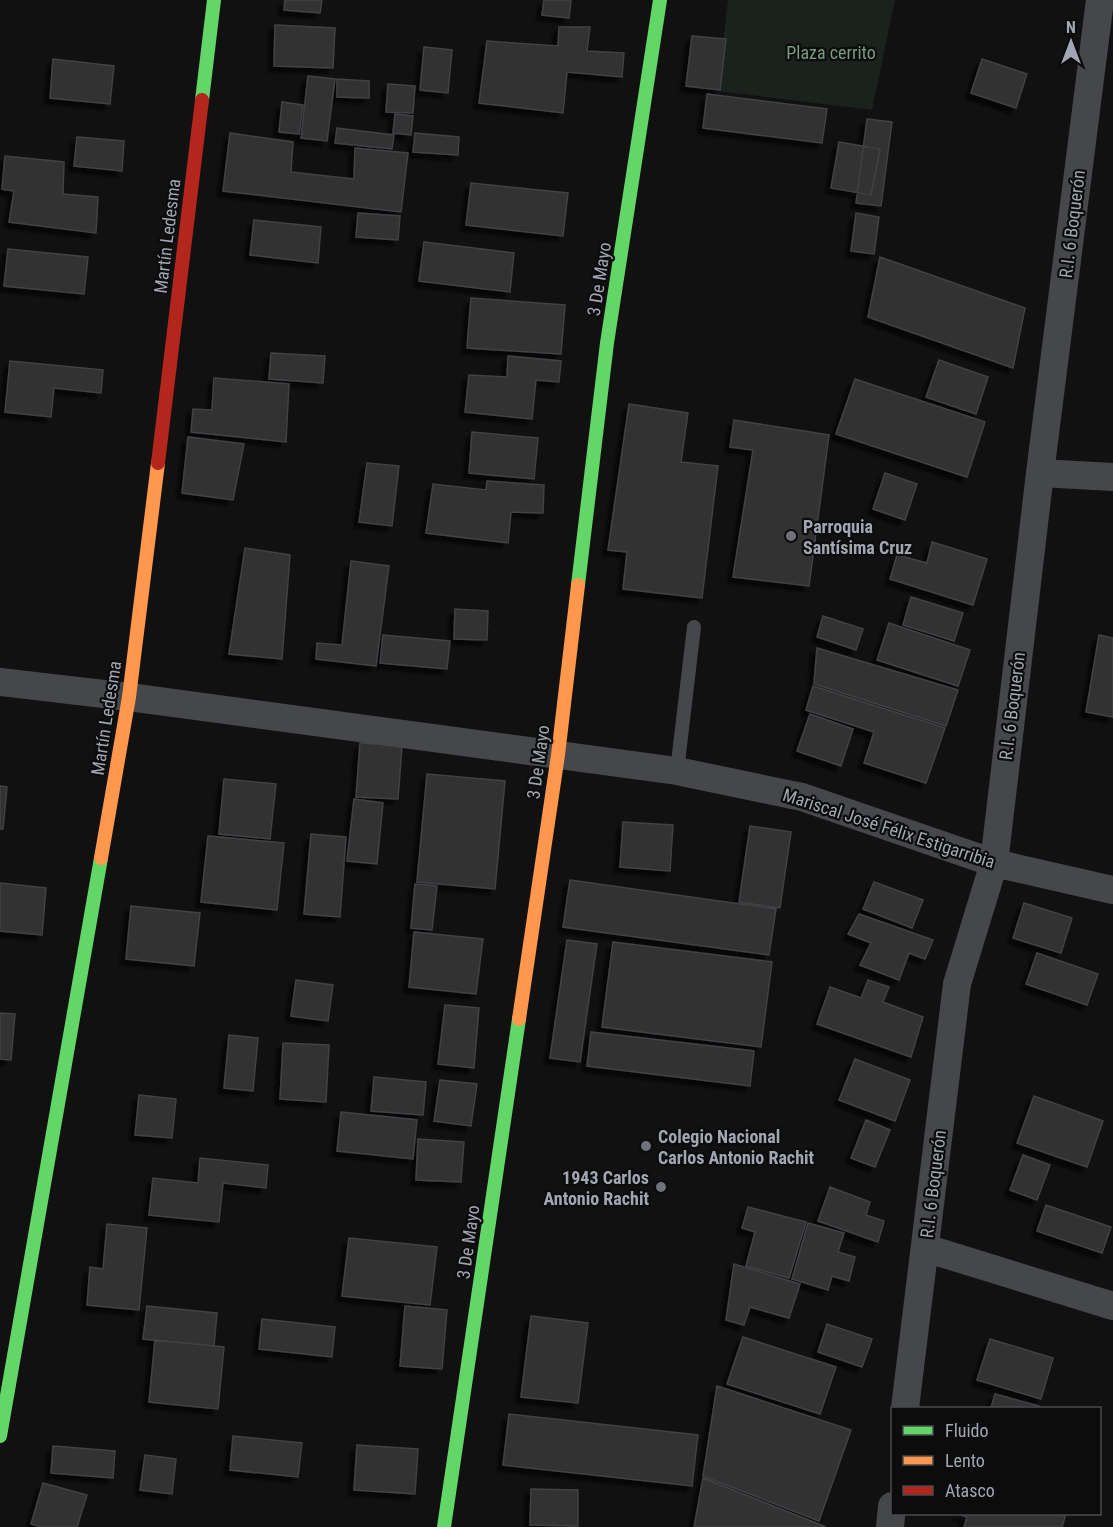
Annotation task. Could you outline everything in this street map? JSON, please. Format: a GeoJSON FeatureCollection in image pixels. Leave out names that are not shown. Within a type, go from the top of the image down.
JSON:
{"type":"FeatureCollection","features":[{"type":"Feature","properties":{"kind":"street","name":"Martín Ledesma"},"geometry":{"type":"LineString","coordinates":[[0,1436],[129,697],[214,0]]}},
{"type":"Feature","properties":{"kind":"street","name":"3 De Mayo"},"geometry":{"type":"LineString","coordinates":[[444,1527],[558,755],[607,343],[660,0]]}},
{"type":"Feature","properties":{"kind":"street","name":"R.I. 6 Boquerón"},"geometry":{"type":"LineString","coordinates":[[905,1407],[957,984],[994,862],[1040,473],[1100,0]]}},
{"type":"Feature","properties":{"kind":"street"},"geometry":{"type":"LineString","coordinates":[[1040,473],[1113,477]]}},
{"type":"Feature","properties":{"kind":"street","name":"Mariscal José Félix Estigarribia"},"geometry":{"type":"LineString","coordinates":[[0,682],[129,697],[677,771],[802,797],[994,862],[1113,890]]}},
{"type":"Feature","properties":{"kind":"street"},"geometry":{"type":"LineString","coordinates":[[925,1248],[1113,1306]]}},
{"type":"Feature","properties":{"kind":"lane"},"geometry":{"type":"LineString","coordinates":[[677,771],[694,627]]}},
{"type":"Feature","properties":{"kind":"green space","name":"Plaza cerrito"},"geometry":{"type":"Polygon","coordinates":[[[728,0],[895,0],[872,110],[717,91],[728,0]]]}},
{"type":"Feature","properties":{"kind":"building"},"geometry":{"type":"Polygon","coordinates":[[[285,0],[322,0],[320,13],[284,10],[285,0]]]}},
{"type":"Feature","properties":{"kind":"building"},"geometry":{"type":"Polygon","coordinates":[[[544,0],[571,0],[569,18],[542,15],[544,0]]]}},
{"type":"Feature","properties":{"kind":"building"},"geometry":{"type":"Polygon","coordinates":[[[275,25],[335,28],[333,68],[274,66],[275,25]]]}},
{"type":"Feature","properties":{"kind":"building"},"geometry":{"type":"Polygon","coordinates":[[[559,27],[590,27],[587,51],[624,53],[622,77],[567,72],[563,113],[479,103],[487,41],[558,46],[559,27]]]}},
{"type":"Feature","properties":{"kind":"building"},"geometry":{"type":"Polygon","coordinates":[[[692,36],[726,39],[720,90],[686,86],[692,36]]]}},
{"type":"Feature","properties":{"kind":"building"},"geometry":{"type":"Polygon","coordinates":[[[424,47],[452,50],[448,93],[420,90],[424,47]]]}},
{"type":"Feature","properties":{"kind":"building"},"geometry":{"type":"Polygon","coordinates":[[[53,59],[114,66],[110,104],[50,98],[53,59]]]}},
{"type":"Feature","properties":{"kind":"building"},"geometry":{"type":"Polygon","coordinates":[[[982,59],[1027,74],[1016,108],[971,93],[982,59]]]}},
{"type":"Feature","properties":{"kind":"building"},"geometry":{"type":"Polygon","coordinates":[[[308,76],[335,79],[327,141],[301,138],[308,76]]]}},
{"type":"Feature","properties":{"kind":"building"},"geometry":{"type":"Polygon","coordinates":[[[337,79],[369,81],[369,98],[337,97],[337,79]]]}},
{"type":"Feature","properties":{"kind":"building"},"geometry":{"type":"Polygon","coordinates":[[[388,84],[415,86],[413,113],[386,112],[388,84]]]}},
{"type":"Feature","properties":{"kind":"building"},"geometry":{"type":"Polygon","coordinates":[[[707,94],[827,109],[822,143],[703,128],[707,94]]]}},
{"type":"Feature","properties":{"kind":"building"},"geometry":{"type":"Polygon","coordinates":[[[282,102],[303,105],[299,134],[279,132],[282,102]]]}},
{"type":"Feature","properties":{"kind":"building"},"geometry":{"type":"Polygon","coordinates":[[[395,114],[413,116],[411,135],[393,133],[395,114]]]}},
{"type":"Feature","properties":{"kind":"building"},"geometry":{"type":"Polygon","coordinates":[[[867,119],[892,122],[881,206],[856,203],[867,119]]]}},
{"type":"Feature","properties":{"kind":"building"},"geometry":{"type":"Polygon","coordinates":[[[337,128],[394,135],[392,149],[335,143],[337,128]]]}},
{"type":"Feature","properties":{"kind":"building"},"geometry":{"type":"Polygon","coordinates":[[[230,133],[293,142],[291,172],[354,179],[355,148],[408,153],[401,212],[223,191],[230,133]]]}},
{"type":"Feature","properties":{"kind":"building"},"geometry":{"type":"Polygon","coordinates":[[[415,133],[459,137],[458,155],[413,152],[415,133]]]}},
{"type":"Feature","properties":{"kind":"building"},"geometry":{"type":"Polygon","coordinates":[[[77,137],[124,141],[122,171],[74,166],[77,137]]]}},
{"type":"Feature","properties":{"kind":"building"},"geometry":{"type":"Polygon","coordinates":[[[839,142],[880,149],[871,195],[831,188],[839,142]]]}},
{"type":"Feature","properties":{"kind":"building"},"geometry":{"type":"Polygon","coordinates":[[[5,156],[64,162],[63,194],[98,197],[96,233],[9,222],[14,191],[2,189],[5,156]]]}},
{"type":"Feature","properties":{"kind":"building"},"geometry":{"type":"Polygon","coordinates":[[[471,183],[568,193],[563,236],[466,225],[471,183]]]}},
{"type":"Feature","properties":{"kind":"building"},"geometry":{"type":"Polygon","coordinates":[[[358,213],[400,216],[398,240],[356,237],[358,213]]]}},
{"type":"Feature","properties":{"kind":"building"},"geometry":{"type":"Polygon","coordinates":[[[856,213],[879,217],[874,254],[851,251],[856,213]]]}},
{"type":"Feature","properties":{"kind":"building"},"geometry":{"type":"Polygon","coordinates":[[[254,220],[321,227],[318,263],[250,255],[254,220]]]}},
{"type":"Feature","properties":{"kind":"building"},"geometry":{"type":"Polygon","coordinates":[[[424,242],[514,253],[510,292],[419,281],[424,242]]]}},
{"type":"Feature","properties":{"kind":"building"},"geometry":{"type":"Polygon","coordinates":[[[8,249],[88,257],[84,294],[4,286],[8,249]]]}},
{"type":"Feature","properties":{"kind":"building"},"geometry":{"type":"Polygon","coordinates":[[[880,257],[1025,308],[1013,368],[868,317],[880,257]]]}},
{"type":"Feature","properties":{"kind":"building"},"geometry":{"type":"Polygon","coordinates":[[[471,298],[565,305],[561,354],[467,348],[471,298]]]}},
{"type":"Feature","properties":{"kind":"building"},"geometry":{"type":"Polygon","coordinates":[[[271,353],[325,356],[323,383],[269,379],[271,353]]]}},
{"type":"Feature","properties":{"kind":"building"},"geometry":{"type":"Polygon","coordinates":[[[508,356],[561,361],[559,382],[536,380],[532,419],[465,412],[469,375],[507,377],[508,356]]]}},
{"type":"Feature","properties":{"kind":"building"},"geometry":{"type":"Polygon","coordinates":[[[939,360],[988,377],[976,414],[926,397],[939,360]]]}},
{"type":"Feature","properties":{"kind":"building"},"geometry":{"type":"Polygon","coordinates":[[[10,361],[103,370],[101,393],[54,388],[51,417],[5,412],[10,361]]]}},
{"type":"Feature","properties":{"kind":"building"},"geometry":{"type":"Polygon","coordinates":[[[214,378],[289,384],[286,442],[191,432],[193,409],[212,410],[214,378]]]}},
{"type":"Feature","properties":{"kind":"building"},"geometry":{"type":"Polygon","coordinates":[[[855,379],[985,422],[967,477],[836,434],[855,379]]]}},
{"type":"Feature","properties":{"kind":"building"},"geometry":{"type":"Polygon","coordinates":[[[629,404],[688,413],[681,462],[718,466],[702,598],[623,589],[627,552],[608,550],[629,404]]]}},
{"type":"Feature","properties":{"kind":"building"},"geometry":{"type":"Polygon","coordinates":[[[734,420],[829,435],[809,586],[733,577],[753,450],[730,447],[734,420]]]}},
{"type":"Feature","properties":{"kind":"building"},"geometry":{"type":"Polygon","coordinates":[[[472,432],[538,438],[534,479],[469,473],[472,432]]]}},
{"type":"Feature","properties":{"kind":"building"},"geometry":{"type":"Polygon","coordinates":[[[188,437],[244,444],[233,500],[182,493],[188,437]]]}},
{"type":"Feature","properties":{"kind":"building"},"geometry":{"type":"Polygon","coordinates":[[[367,463],[399,466],[392,526],[359,522],[367,463]]]}},
{"type":"Feature","properties":{"kind":"building"},"geometry":{"type":"Polygon","coordinates":[[[885,473],[917,484],[905,520],[873,509],[885,473]]]}},
{"type":"Feature","properties":{"kind":"building"},"geometry":{"type":"Polygon","coordinates":[[[487,481],[544,485],[543,513],[511,512],[508,543],[426,533],[433,484],[486,490],[487,481]]]}},
{"type":"Feature","properties":{"kind":"building"},"geometry":{"type":"Polygon","coordinates":[[[932,542],[987,559],[973,605],[890,579],[897,555],[927,563],[932,542]]]}},
{"type":"Feature","properties":{"kind":"building"},"geometry":{"type":"Polygon","coordinates":[[[245,548],[290,555],[282,659],[229,654],[245,548]]]}},
{"type":"Feature","properties":{"kind":"building"},"geometry":{"type":"Polygon","coordinates":[[[351,561],[389,566],[376,666],[316,659],[317,643],[342,645],[351,561]]]}},
{"type":"Feature","properties":{"kind":"building"},"geometry":{"type":"Polygon","coordinates":[[[911,597],[963,613],[954,641],[903,625],[911,597]]]}},
{"type":"Feature","properties":{"kind":"building"},"geometry":{"type":"Polygon","coordinates":[[[455,609],[488,611],[487,640],[454,639],[455,609]]]}},
{"type":"Feature","properties":{"kind":"building"},"geometry":{"type":"Polygon","coordinates":[[[823,616],[863,629],[856,650],[817,637],[823,616]]]}},
{"type":"Feature","properties":{"kind":"building"},"geometry":{"type":"Polygon","coordinates":[[[889,623],[970,650],[958,686],[877,660],[889,623]]]}},
{"type":"Feature","properties":{"kind":"building"},"geometry":{"type":"Polygon","coordinates":[[[383,635],[450,641],[447,669],[380,663],[383,635]]]}},
{"type":"Feature","properties":{"kind":"building"},"geometry":{"type":"Polygon","coordinates":[[[1099,635],[1113,638],[1113,717],[1086,712],[1099,635]]]}},
{"type":"Feature","properties":{"kind":"building"},"geometry":{"type":"Polygon","coordinates":[[[817,648],[958,690],[946,726],[814,684],[817,648]]]}},
{"type":"Feature","properties":{"kind":"building"},"geometry":{"type":"Polygon","coordinates":[[[813,686],[945,728],[926,783],[864,763],[874,732],[806,710],[813,686]]]}},
{"type":"Feature","properties":{"kind":"building"},"geometry":{"type":"Polygon","coordinates":[[[810,714],[853,729],[841,766],[797,751],[810,714]]]}},
{"type":"Feature","properties":{"kind":"building"},"geometry":{"type":"Polygon","coordinates":[[[360,743],[402,746],[398,799],[356,797],[360,743]]]}},
{"type":"Feature","properties":{"kind":"building"},"geometry":{"type":"Polygon","coordinates":[[[427,774],[505,781],[495,889],[417,882],[427,774]]]}},
{"type":"Feature","properties":{"kind":"building"},"geometry":{"type":"Polygon","coordinates":[[[224,779],[276,784],[270,839],[219,834],[224,779]]]}},
{"type":"Feature","properties":{"kind":"building"},"geometry":{"type":"Polygon","coordinates":[[[0,786],[7,787],[3,829],[0,829],[0,786]]]}},
{"type":"Feature","properties":{"kind":"building"},"geometry":{"type":"Polygon","coordinates":[[[354,799],[383,803],[377,864],[347,861],[354,799]]]}},
{"type":"Feature","properties":{"kind":"building"},"geometry":{"type":"Polygon","coordinates":[[[623,822],[673,825],[670,871],[620,867],[623,822]]]}},
{"type":"Feature","properties":{"kind":"building"},"geometry":{"type":"Polygon","coordinates":[[[750,826],[791,832],[780,908],[739,902],[750,826]]]}},
{"type":"Feature","properties":{"kind":"building"},"geometry":{"type":"Polygon","coordinates":[[[311,834],[346,837],[340,917],[304,914],[311,834]]]}},
{"type":"Feature","properties":{"kind":"building"},"geometry":{"type":"Polygon","coordinates":[[[208,836],[284,843],[277,910],[201,902],[208,836]]]}},
{"type":"Feature","properties":{"kind":"building"},"geometry":{"type":"Polygon","coordinates":[[[570,880],[776,909],[769,955],[563,927],[570,880]]]}},
{"type":"Feature","properties":{"kind":"building"},"geometry":{"type":"Polygon","coordinates":[[[874,882],[923,900],[912,928],[863,909],[874,882]]]}},
{"type":"Feature","properties":{"kind":"building"},"geometry":{"type":"Polygon","coordinates":[[[0,883],[46,888],[42,935],[0,931],[0,883]]]}},
{"type":"Feature","properties":{"kind":"building"},"geometry":{"type":"Polygon","coordinates":[[[415,884],[437,886],[432,930],[411,928],[415,884]]]}},
{"type":"Feature","properties":{"kind":"building"},"geometry":{"type":"Polygon","coordinates":[[[1024,903],[1072,918],[1061,953],[1013,938],[1024,903]]]}},
{"type":"Feature","properties":{"kind":"building"},"geometry":{"type":"Polygon","coordinates":[[[131,906],[200,913],[194,966],[126,959],[131,906]]]}},
{"type":"Feature","properties":{"kind":"building"},"geometry":{"type":"Polygon","coordinates":[[[859,914],[933,940],[925,959],[909,953],[899,980],[860,965],[871,943],[848,934],[859,914]]]}},
{"type":"Feature","properties":{"kind":"building"},"geometry":{"type":"Polygon","coordinates":[[[414,932],[483,939],[476,994],[409,987],[414,932]]]}},
{"type":"Feature","properties":{"kind":"building"},"geometry":{"type":"Polygon","coordinates":[[[567,940],[597,944],[580,1062],[550,1058],[567,940]]]}},
{"type":"Feature","properties":{"kind":"building"},"geometry":{"type":"Polygon","coordinates":[[[613,942],[772,962],[761,1047],[602,1027],[613,942]]]}},
{"type":"Feature","properties":{"kind":"building"},"geometry":{"type":"Polygon","coordinates":[[[1037,953],[1098,974],[1087,1005],[1026,984],[1037,953]]]}},
{"type":"Feature","properties":{"kind":"building"},"geometry":{"type":"Polygon","coordinates":[[[296,980],[333,985],[328,1021],[291,1016],[296,980]]]}},
{"type":"Feature","properties":{"kind":"building"},"geometry":{"type":"Polygon","coordinates":[[[868,980],[889,987],[883,1002],[923,1017],[911,1057],[817,1024],[830,987],[861,998],[868,980]]]}},
{"type":"Feature","properties":{"kind":"building"},"geometry":{"type":"Polygon","coordinates":[[[445,1005],[479,1008],[474,1068],[438,1064],[445,1005]]]}},
{"type":"Feature","properties":{"kind":"building"},"geometry":{"type":"Polygon","coordinates":[[[0,1013],[15,1014],[11,1060],[0,1059],[0,1013]]]}},
{"type":"Feature","properties":{"kind":"building"},"geometry":{"type":"Polygon","coordinates":[[[591,1032],[754,1051],[750,1086],[587,1066],[591,1032]]]}},
{"type":"Feature","properties":{"kind":"building"},"geometry":{"type":"Polygon","coordinates":[[[229,1035],[258,1038],[253,1091],[224,1088],[229,1035]]]}},
{"type":"Feature","properties":{"kind":"building"},"geometry":{"type":"Polygon","coordinates":[[[283,1043],[329,1045],[326,1102],[280,1099],[283,1043]]]}},
{"type":"Feature","properties":{"kind":"building"},"geometry":{"type":"Polygon","coordinates":[[[855,1059],[910,1080],[895,1121],[839,1100],[855,1059]]]}},
{"type":"Feature","properties":{"kind":"building"},"geometry":{"type":"Polygon","coordinates":[[[374,1077],[426,1082],[423,1115],[371,1111],[374,1077]]]}},
{"type":"Feature","properties":{"kind":"building"},"geometry":{"type":"Polygon","coordinates":[[[440,1080],[477,1084],[471,1126],[434,1121],[440,1080]]]}},
{"type":"Feature","properties":{"kind":"building"},"geometry":{"type":"Polygon","coordinates":[[[139,1095],[176,1099],[172,1138],[135,1135],[139,1095]]]}},
{"type":"Feature","properties":{"kind":"building"},"geometry":{"type":"Polygon","coordinates":[[[1034,1096],[1103,1121],[1087,1167],[1017,1143],[1034,1096]]]}},
{"type":"Feature","properties":{"kind":"building"},"geometry":{"type":"Polygon","coordinates":[[[341,1112],[417,1120],[413,1159],[337,1151],[341,1112]]]}},
{"type":"Feature","properties":{"kind":"building"},"geometry":{"type":"Polygon","coordinates":[[[866,1120],[890,1130],[875,1167],[851,1158],[866,1120]]]}},
{"type":"Feature","properties":{"kind":"building"},"geometry":{"type":"Polygon","coordinates":[[[418,1139],[464,1142],[461,1182],[416,1180],[418,1139]]]}},
{"type":"Feature","properties":{"kind":"building"},"geometry":{"type":"Polygon","coordinates":[[[1023,1155],[1050,1165],[1037,1200],[1010,1190],[1023,1155]]]}},
{"type":"Feature","properties":{"kind":"building"},"geometry":{"type":"Polygon","coordinates":[[[200,1158],[268,1165],[266,1188],[223,1183],[219,1222],[149,1215],[153,1178],[198,1183],[200,1158]]]}},
{"type":"Feature","properties":{"kind":"building"},"geometry":{"type":"Polygon","coordinates":[[[830,1187],[870,1202],[866,1215],[884,1221],[878,1242],[818,1221],[830,1187]]]}},
{"type":"Feature","properties":{"kind":"building"},"geometry":{"type":"Polygon","coordinates":[[[1046,1205],[1111,1227],[1102,1253],[1037,1231],[1046,1205]]]}},
{"type":"Feature","properties":{"kind":"building"},"geometry":{"type":"Polygon","coordinates":[[[748,1207],[806,1222],[789,1278],[746,1266],[755,1232],[742,1228],[748,1207]]]}},
{"type":"Feature","properties":{"kind":"building"},"geometry":{"type":"Polygon","coordinates":[[[808,1223],[844,1233],[838,1252],[855,1257],[849,1281],[832,1276],[828,1290],[792,1279],[808,1223]]]}},
{"type":"Feature","properties":{"kind":"building"},"geometry":{"type":"Polygon","coordinates":[[[107,1224],[147,1228],[139,1310],[87,1305],[90,1267],[103,1269],[107,1224]]]}},
{"type":"Feature","properties":{"kind":"building"},"geometry":{"type":"Polygon","coordinates":[[[349,1238],[437,1247],[430,1305],[342,1296],[349,1238]]]}},
{"type":"Feature","properties":{"kind":"building"},"geometry":{"type":"Polygon","coordinates":[[[734,1264],[800,1284],[789,1318],[750,1307],[744,1325],[726,1320],[734,1264]]]}},
{"type":"Feature","properties":{"kind":"building"},"geometry":{"type":"Polygon","coordinates":[[[147,1306],[217,1313],[214,1346],[143,1339],[147,1306]]]}},
{"type":"Feature","properties":{"kind":"building"},"geometry":{"type":"Polygon","coordinates":[[[405,1306],[447,1310],[442,1369],[400,1366],[405,1306]]]}},
{"type":"Feature","properties":{"kind":"building"},"geometry":{"type":"Polygon","coordinates":[[[531,1316],[588,1323],[578,1403],[521,1397],[531,1316]]]}},
{"type":"Feature","properties":{"kind":"building"},"geometry":{"type":"Polygon","coordinates":[[[262,1319],[335,1327],[332,1357],[259,1349],[262,1319]]]}},
{"type":"Feature","properties":{"kind":"building"},"geometry":{"type":"Polygon","coordinates":[[[827,1324],[872,1339],[862,1367],[818,1352],[827,1324]]]}},
{"type":"Feature","properties":{"kind":"building"},"geometry":{"type":"Polygon","coordinates":[[[743,1337],[836,1367],[820,1414],[727,1384],[743,1337]]]}},
{"type":"Feature","properties":{"kind":"building"},"geometry":{"type":"Polygon","coordinates":[[[990,1339],[1053,1358],[1041,1399],[977,1380],[990,1339]]]}},
{"type":"Feature","properties":{"kind":"building"},"geometry":{"type":"Polygon","coordinates":[[[155,1340],[224,1347],[218,1409],[149,1402],[155,1340]]]}},
{"type":"Feature","properties":{"kind":"building"},"geometry":{"type":"Polygon","coordinates":[[[717,1386],[851,1430],[819,1521],[703,1476],[717,1386]]]}},
{"type":"Feature","properties":{"kind":"building"},"geometry":{"type":"Polygon","coordinates":[[[995,1394],[1039,1406],[1039,1407],[991,1407],[995,1394]]]}},
{"type":"Feature","properties":{"kind":"building"},"geometry":{"type":"Polygon","coordinates":[[[509,1414],[698,1435],[692,1486],[503,1465],[509,1414]]]}},
{"type":"Feature","properties":{"kind":"building"},"geometry":{"type":"Polygon","coordinates":[[[233,1436],[302,1443],[298,1477],[230,1470],[233,1436]]]}},
{"type":"Feature","properties":{"kind":"building"},"geometry":{"type":"Polygon","coordinates":[[[357,1445],[418,1449],[415,1494],[354,1490],[357,1445]]]}},
{"type":"Feature","properties":{"kind":"building"},"geometry":{"type":"Polygon","coordinates":[[[53,1446],[115,1451],[113,1478],[51,1473],[53,1446]]]}},
{"type":"Feature","properties":{"kind":"building"},"geometry":{"type":"Polygon","coordinates":[[[145,1455],[176,1459],[172,1494],[140,1490],[145,1455]]]}},
{"type":"Feature","properties":{"kind":"building"},"geometry":{"type":"Polygon","coordinates":[[[703,1478],[826,1527],[694,1527],[703,1478]]]}},
{"type":"Feature","properties":{"kind":"building"},"geometry":{"type":"Polygon","coordinates":[[[43,1483],[87,1495],[77,1527],[42,1527],[31,1524],[43,1483]]]}},
{"type":"Feature","properties":{"kind":"building"},"geometry":{"type":"Polygon","coordinates":[[[531,1489],[578,1490],[578,1526],[530,1525],[531,1489]]]}},
{"type":"Feature","properties":{"kind":"building"},"geometry":{"type":"Polygon","coordinates":[[[961,1515],[1066,1515],[1062,1527],[964,1527],[967,1517],[961,1515]]]}},
{"type":"Feature","properties":{"kind":"traffic: fast"},"geometry":{"type":"LineString","coordinates":[[202,100],[214,0]]}},
{"type":"Feature","properties":{"kind":"traffic: fast"},"geometry":{"type":"LineString","coordinates":[[578,585],[607,343],[660,0]]}},
{"type":"Feature","properties":{"kind":"traffic: fast"},"geometry":{"type":"LineString","coordinates":[[0,1436],[101,858]]}},
{"type":"Feature","properties":{"kind":"traffic: fast"},"geometry":{"type":"LineString","coordinates":[[444,1527],[519,1019]]}},
{"type":"Feature","properties":{"kind":"traffic: slow"},"geometry":{"type":"LineString","coordinates":[[101,858],[129,697],[158,463]]}},
{"type":"Feature","properties":{"kind":"traffic: slow"},"geometry":{"type":"LineString","coordinates":[[519,1019],[558,755],[578,585]]}},
{"type":"Feature","properties":{"kind":"traffic: jam"},"geometry":{"type":"LineString","coordinates":[[158,463],[202,100]]}},
{"type":"Feature","properties":{"kind":"place","name":"Parroquia Santísima Cruz"},"geometry":{"type":"Point","coordinates":[791,536]}},
{"type":"Feature","properties":{"kind":"place","name":"Colegio Nacional Carlos Antonio Rachit"},"geometry":{"type":"Point","coordinates":[646,1146]}},
{"type":"Feature","properties":{"kind":"place","name":"1943 Carlos Antonio Rachit"},"geometry":{"type":"Point","coordinates":[661,1187]}}]}
